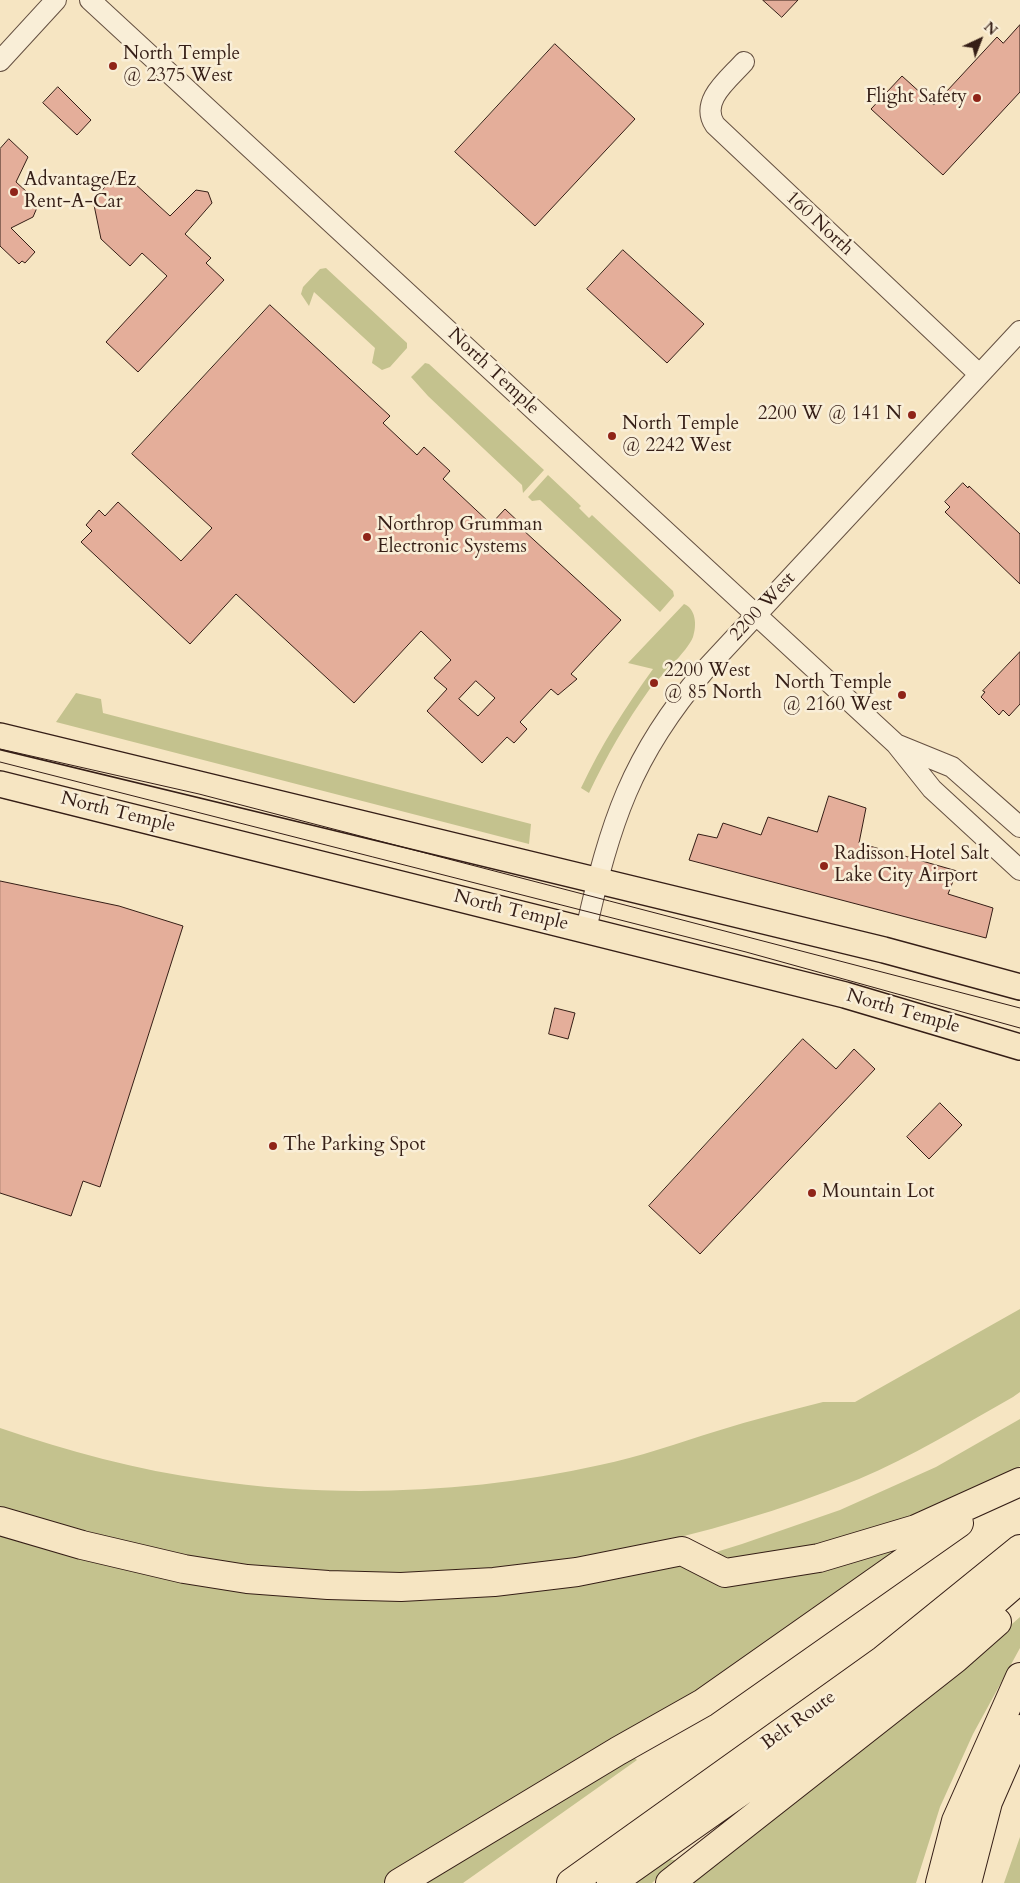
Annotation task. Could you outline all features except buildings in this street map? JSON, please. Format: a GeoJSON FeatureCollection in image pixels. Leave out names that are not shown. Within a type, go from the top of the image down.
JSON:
{"type":"FeatureCollection","features":[{"type":"Feature","properties":{"kind":"highway"},"geometry":{"type":"LineString","coordinates":[[0,1521],[101,1549],[184,1569],[247,1580],[402,1587],[494,1582],[577,1572],[682,1552],[725,1573],[819,1558],[916,1529],[1015,1484]]}},
{"type":"Feature","properties":{"kind":"highway"},"geometry":{"type":"LineString","coordinates":[[399,1883],[618,1751],[704,1703],[1015,1484]]}},
{"type":"Feature","properties":{"kind":"highway","name":"Belt Route"},"geometry":{"type":"LineString","coordinates":[[571,1883],[882,1660],[1020,1549]]}},
{"type":"Feature","properties":{"kind":"highway","name":"Belt Route"},"geometry":{"type":"LineString","coordinates":[[611,1883],[770,1771],[974,1619],[1020,1579]]}},
{"type":"Feature","properties":{"kind":"highway"},"geometry":{"type":"LineString","coordinates":[[670,1883],[955,1659],[1014,1607],[1020,1598]]}},
{"type":"Feature","properties":{"kind":"highway"},"geometry":{"type":"LineString","coordinates":[[940,1883],[956,1821],[1020,1677]]}},
{"type":"Feature","properties":{"kind":"highway"},"geometry":{"type":"LineString","coordinates":[[967,1883],[988,1802],[1020,1728]]}},
{"type":"Feature","properties":{"kind":"main road"},"geometry":{"type":"LineString","coordinates":[[0,736],[884,950],[1020,987]]}},
{"type":"Feature","properties":{"kind":"main road","name":"North Temple"},"geometry":{"type":"LineString","coordinates":[[0,784],[845,995],[1020,1047]]}},
{"type":"Feature","properties":{"kind":"street"},"geometry":{"type":"LineString","coordinates":[[0,61],[56,0]]}},
{"type":"Feature","properties":{"kind":"street","name":"North Temple"},"geometry":{"type":"LineString","coordinates":[[90,0],[896,744],[932,789],[1020,870]]}},
{"type":"Feature","properties":{"kind":"street","name":"160 North"},"geometry":{"type":"LineString","coordinates":[[744,62],[710,103],[709,114],[715,125],[980,374]]}},
{"type":"Feature","properties":{"kind":"street","name":"2200 West"},"geometry":{"type":"LineString","coordinates":[[586,930],[606,843],[621,801],[653,738],[686,692],[755,615],[1020,331]]}},
{"type":"Feature","properties":{"kind":"street","name":"North Temple"},"geometry":{"type":"LineString","coordinates":[[896,744],[952,767],[1020,827]]}},
{"type":"Feature","properties":{"kind":"shaded area"},"geometry":{"type":"Polygon","coordinates":[[[326,268],[407,343],[407,348],[390,367],[382,370],[372,363],[375,348],[314,292],[309,306],[301,294],[303,287],[320,269],[326,268]]]}},
{"type":"Feature","properties":{"kind":"shaded area"},"geometry":{"type":"Polygon","coordinates":[[[425,363],[429,364],[544,470],[523,493],[522,485],[428,396],[411,377],[425,363]]]}},
{"type":"Feature","properties":{"kind":"shaded area"},"geometry":{"type":"Polygon","coordinates":[[[548,475],[581,506],[579,508],[589,518],[592,515],[673,591],[674,596],[660,612],[540,500],[532,501],[528,497],[548,475]]]}},
{"type":"Feature","properties":{"kind":"shaded area"},"geometry":{"type":"Polygon","coordinates":[[[684,604],[691,610],[694,618],[695,627],[690,643],[649,690],[617,740],[589,793],[581,788],[589,772],[614,727],[653,669],[628,663],[684,604]]]}},
{"type":"Feature","properties":{"kind":"shaded area"},"geometry":{"type":"Polygon","coordinates":[[[76,693],[101,699],[103,713],[531,824],[529,844],[56,722],[76,693]]]}},
{"type":"Feature","properties":{"kind":"shaded area"},"geometry":{"type":"Polygon","coordinates":[[[1020,1309],[1020,1392],[1013,1397],[918,1451],[859,1479],[795,1503],[729,1524],[595,1555],[527,1565],[458,1571],[390,1574],[290,1571],[228,1563],[166,1551],[0,1506],[0,1428],[77,1452],[129,1465],[182,1476],[257,1486],[305,1490],[355,1491],[455,1487],[504,1482],[615,1462],[743,1423],[823,1402],[855,1402],[1020,1309]]]}},
{"type":"Feature","properties":{"kind":"shaded area"},"geometry":{"type":"Polygon","coordinates":[[[1020,1419],[1020,1466],[997,1486],[744,1661],[383,1883],[0,1883],[0,1533],[334,1599],[421,1601],[526,1593],[684,1562],[840,1510],[936,1467],[1020,1419]]]}},
{"type":"Feature","properties":{"kind":"shaded area"},"geometry":{"type":"Polygon","coordinates":[[[1020,1617],[1020,1648],[973,1734],[940,1807],[916,1883],[683,1883],[974,1657],[1020,1617]]]}},
{"type":"Feature","properties":{"kind":"shaded area"},"geometry":{"type":"Polygon","coordinates":[[[629,1753],[637,1760],[463,1883],[421,1883],[629,1753]]]}},
{"type":"Feature","properties":{"kind":"shaded area"},"geometry":{"type":"Polygon","coordinates":[[[1020,1837],[1020,1883],[1004,1883],[1020,1837]]]}},
{"type":"Feature","properties":{"kind":"shaded area"},"geometry":{"type":"Polygon","coordinates":[[[662,1859],[676,1860],[652,1883],[628,1883],[662,1859]]]}},
{"type":"Feature","properties":{"kind":"tram line"},"geometry":{"type":"LineString","coordinates":[[0,749],[199,794],[1020,1008]]}},
{"type":"Feature","properties":{"kind":"tram line"},"geometry":{"type":"LineString","coordinates":[[0,762],[746,952],[1020,1028]]}},
{"type":"Feature","properties":{"kind":"place","name":"North Temple @ 2375 West"},"geometry":{"type":"Point","coordinates":[113,66]}},
{"type":"Feature","properties":{"kind":"place","name":"Flight Safety"},"geometry":{"type":"Point","coordinates":[977,98]}},
{"type":"Feature","properties":{"kind":"place","name":"Advantage/Ez Rent-A-Car"},"geometry":{"type":"Point","coordinates":[14,192]}},
{"type":"Feature","properties":{"kind":"place","name":"2200 W @ 141 N"},"geometry":{"type":"Point","coordinates":[912,415]}},
{"type":"Feature","properties":{"kind":"place","name":"North Temple @ 2242 West"},"geometry":{"type":"Point","coordinates":[612,436]}},
{"type":"Feature","properties":{"kind":"place","name":"Northrop Grumman Electronic Systems"},"geometry":{"type":"Point","coordinates":[367,537]}},
{"type":"Feature","properties":{"kind":"place","name":"2200 West @ 85 North"},"geometry":{"type":"Point","coordinates":[654,683]}},
{"type":"Feature","properties":{"kind":"place","name":"North Temple @ 2160 West"},"geometry":{"type":"Point","coordinates":[902,695]}},
{"type":"Feature","properties":{"kind":"place","name":"Radisson Hotel Salt Lake City Airport"},"geometry":{"type":"Point","coordinates":[824,866]}},
{"type":"Feature","properties":{"kind":"place","name":"The Parking Spot"},"geometry":{"type":"Point","coordinates":[273,1146]}},
{"type":"Feature","properties":{"kind":"place","name":"Mountain Lot"},"geometry":{"type":"Point","coordinates":[812,1193]}}]}
